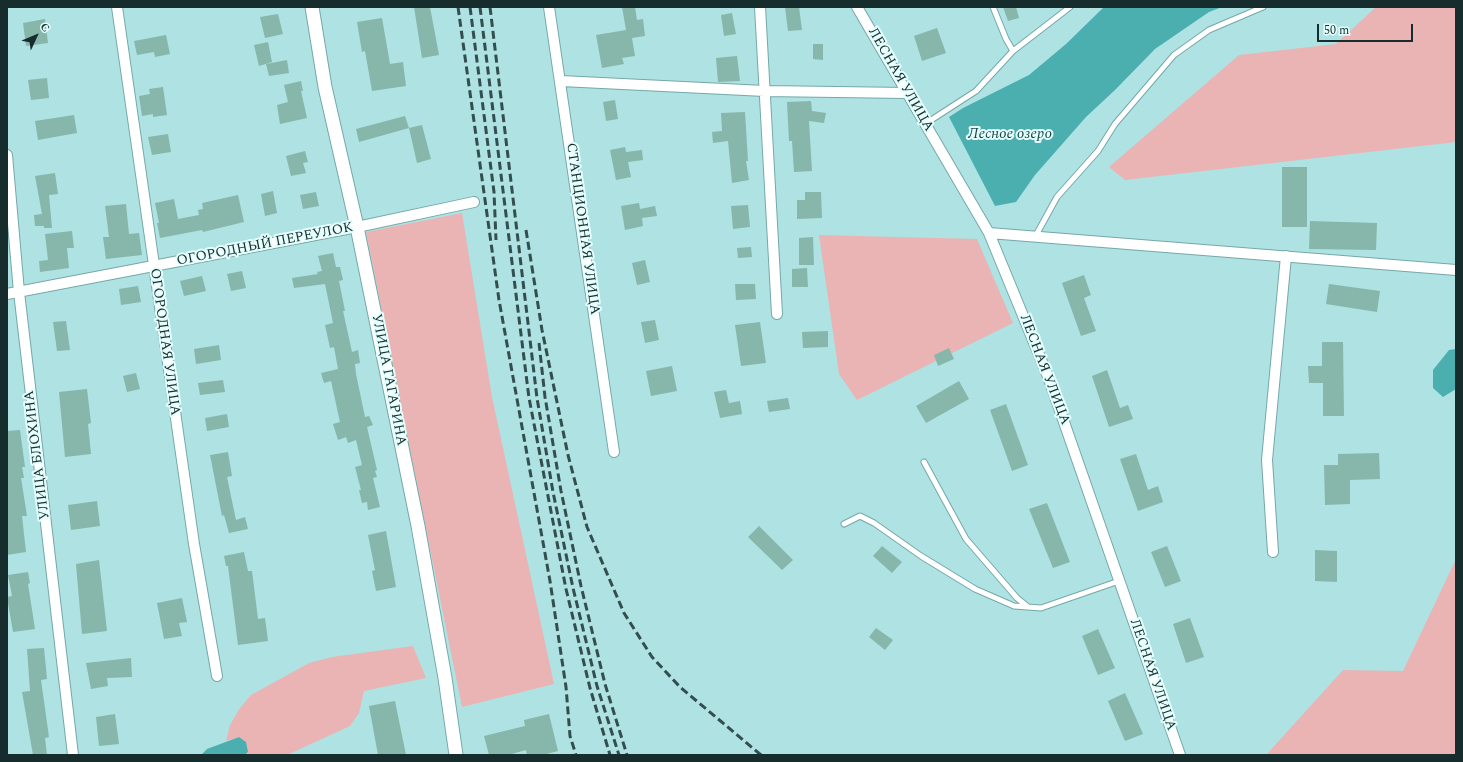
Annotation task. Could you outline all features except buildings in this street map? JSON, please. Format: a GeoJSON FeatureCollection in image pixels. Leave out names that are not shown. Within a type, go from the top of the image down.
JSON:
{"type":"FeatureCollection","features":[{"type":"Feature","properties":{"kind":"street","name":"ОГОРОДНАЯ УЛИЦА"},"geometry":{"type":"LineString","coordinates":[[116,7],[194,544],[217,676]]}},
{"type":"Feature","properties":{"kind":"street","name":"УЛИЦА ГАГАРИНА"},"geometry":{"type":"LineString","coordinates":[[312,7],[325,87],[357,227],[418,526],[445,678],[456,755]]}},
{"type":"Feature","properties":{"kind":"street","name":"СТАНЦИОННАЯ УЛИЦА"},"geometry":{"type":"LineString","coordinates":[[549,7],[614,452]]}},
{"type":"Feature","properties":{"kind":"street"},"geometry":{"type":"LineString","coordinates":[[760,7],[777,314]]}},
{"type":"Feature","properties":{"kind":"street","name":"ЛЕСНАЯ УЛИЦА"},"geometry":{"type":"LineString","coordinates":[[857,7],[989,233],[1049,379],[1180,755]]}},
{"type":"Feature","properties":{"kind":"street"},"geometry":{"type":"LineString","coordinates":[[561,81],[765,90],[906,93]]}},
{"type":"Feature","properties":{"kind":"street","name":"УЛИЦА БЛОХИНА"},"geometry":{"type":"LineString","coordinates":[[7,156],[19,292],[73,755]]}},
{"type":"Feature","properties":{"kind":"street","name":"ОГОРОДНЫЙ ПЕРЕУЛОК"},"geometry":{"type":"LineString","coordinates":[[7,294],[357,227],[474,202]]}},
{"type":"Feature","properties":{"kind":"street"},"geometry":{"type":"LineString","coordinates":[[989,233],[1456,270]]}},
{"type":"Feature","properties":{"kind":"street"},"geometry":{"type":"LineString","coordinates":[[1273,552],[1267,460],[1286,256]]}},
{"type":"Feature","properties":{"kind":"lane"},"geometry":{"type":"LineString","coordinates":[[993,7],[1006,39],[1013,51]]}},
{"type":"Feature","properties":{"kind":"lane"},"geometry":{"type":"LineString","coordinates":[[925,124],[976,91],[1013,51],[1070,7]]}},
{"type":"Feature","properties":{"kind":"lane"},"geometry":{"type":"LineString","coordinates":[[1035,236],[1057,197],[1098,151],[1115,124],[1174,55],[1209,30],[1263,7]]}},
{"type":"Feature","properties":{"kind":"lane"},"geometry":{"type":"LineString","coordinates":[[924,462],[966,540],[1017,598],[1028,607]]}},
{"type":"Feature","properties":{"kind":"lane"},"geometry":{"type":"LineString","coordinates":[[844,524],[860,516],[874,523],[921,556],[975,589],[1014,606],[1041,608],[1119,581]]}},
{"type":"Feature","properties":{"kind":"shaded area"},"geometry":{"type":"Polygon","coordinates":[[[1376,7],[1456,7],[1456,142],[1125,180],[1109,167],[1239,55],[1336,44],[1376,7]]]}},
{"type":"Feature","properties":{"kind":"shaded area"},"geometry":{"type":"Polygon","coordinates":[[[462,213],[492,397],[554,684],[462,707],[366,232],[462,213]]]}},
{"type":"Feature","properties":{"kind":"shaded area"},"geometry":{"type":"Polygon","coordinates":[[[819,235],[977,239],[1013,323],[857,400],[839,374],[819,235]]]}},
{"type":"Feature","properties":{"kind":"shaded area"},"geometry":{"type":"Polygon","coordinates":[[[1456,559],[1456,755],[1266,755],[1343,670],[1403,671],[1456,559]]]}},
{"type":"Feature","properties":{"kind":"shaded area"},"geometry":{"type":"Polygon","coordinates":[[[413,646],[426,678],[364,691],[359,713],[350,726],[287,755],[247,755],[248,752],[239,737],[226,741],[230,725],[240,708],[251,695],[309,663],[332,657],[413,646]]]}},
{"type":"Feature","properties":{"kind":"water","name":"Лесное озеро"},"geometry":{"type":"Polygon","coordinates":[[[1104,7],[1222,7],[1209,12],[1155,49],[1086,117],[1035,175],[1016,202],[995,206],[949,117],[963,108],[1029,75],[1066,44],[1104,7]]]}},
{"type":"Feature","properties":{"kind":"water"},"geometry":{"type":"Polygon","coordinates":[[[1456,349],[1456,389],[1443,397],[1433,388],[1433,370],[1449,350],[1456,349]]]}},
{"type":"Feature","properties":{"kind":"water"},"geometry":{"type":"Polygon","coordinates":[[[239,737],[246,742],[248,752],[245,755],[201,755],[207,749],[239,737]]]}},
{"type":"Feature","properties":{"kind":"railway"},"geometry":{"type":"LineString","coordinates":[[458,7],[499,300],[550,581],[566,687],[570,736],[576,755]]}},
{"type":"Feature","properties":{"kind":"railway"},"geometry":{"type":"LineString","coordinates":[[470,7],[494,192],[496,240]]}},
{"type":"Feature","properties":{"kind":"railway"},"geometry":{"type":"LineString","coordinates":[[480,7],[529,398],[566,589],[590,688],[610,755]]}},
{"type":"Feature","properties":{"kind":"railway"},"geometry":{"type":"LineString","coordinates":[[490,7],[537,398],[553,492],[573,588],[597,686],[619,755]]}},
{"type":"Feature","properties":{"kind":"railway"},"geometry":{"type":"LineString","coordinates":[[526,230],[542,330],[568,455],[587,527],[624,613],[652,657],[680,687],[761,755]]}},
{"type":"Feature","properties":{"kind":"railway"},"geometry":{"type":"LineString","coordinates":[[539,343],[545,397],[561,491],[581,586],[605,684],[627,755]]}}]}
